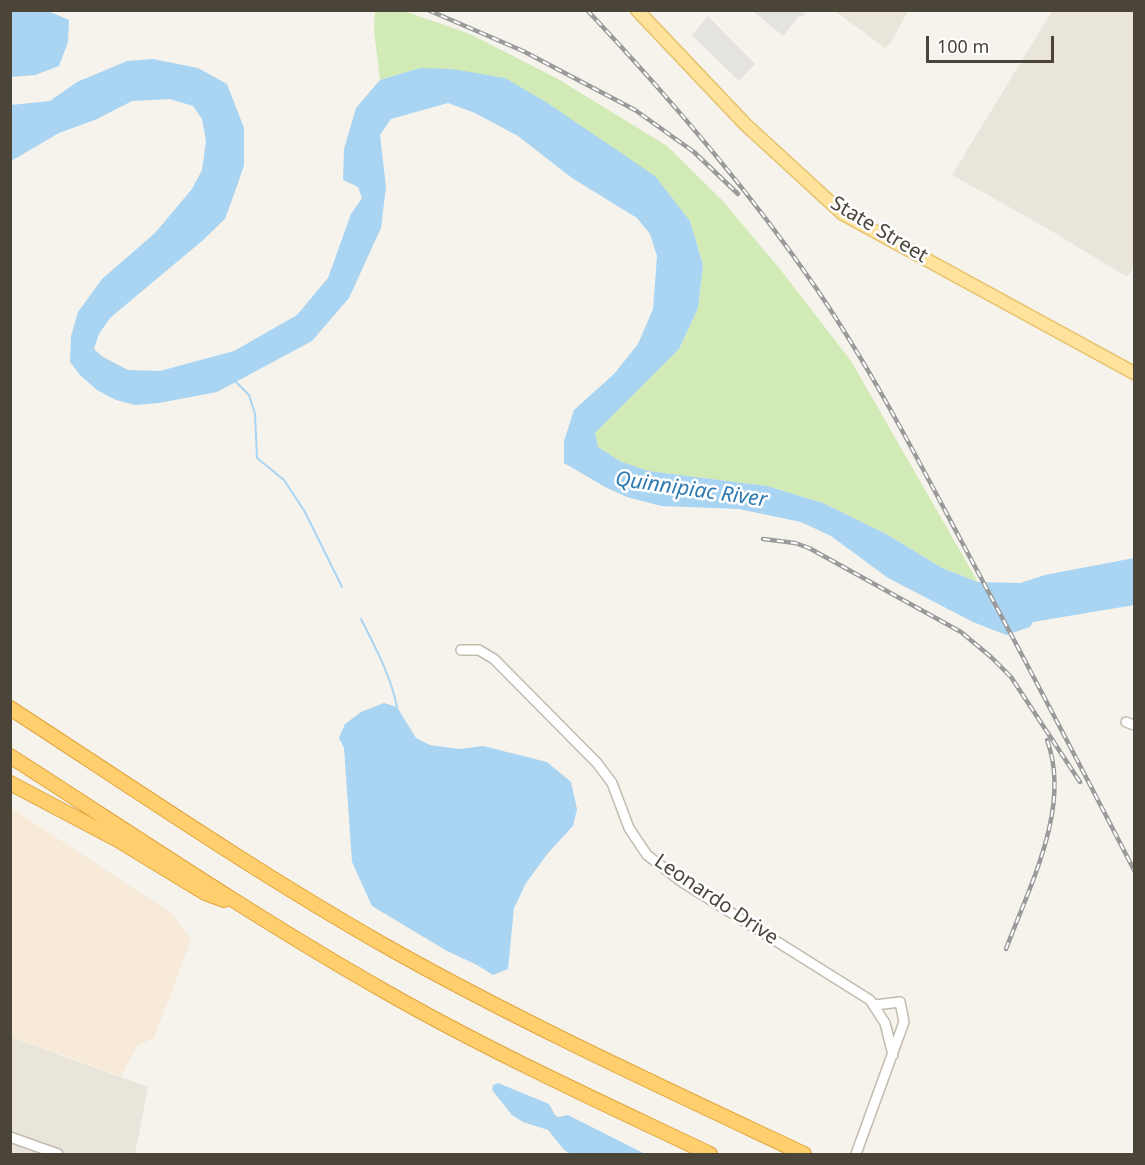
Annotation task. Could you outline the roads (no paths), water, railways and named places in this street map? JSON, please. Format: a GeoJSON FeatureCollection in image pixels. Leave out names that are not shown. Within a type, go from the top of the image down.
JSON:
{"type":"FeatureCollection","features":[{"type":"Feature","properties":{"kind":"highway"},"geometry":{"type":"LineString","coordinates":[[10,698],[30,720]]}},
{"type":"Feature","properties":{"kind":"highway"},"geometry":{"type":"LineString","coordinates":[[10,708],[279,882],[406,958],[552,1034],[804,1155]]}},
{"type":"Feature","properties":{"kind":"highway"},"geometry":{"type":"LineString","coordinates":[[10,756],[343,968],[457,1031],[710,1155]]}},
{"type":"Feature","properties":{"kind":"highway"},"geometry":{"type":"LineString","coordinates":[[10,783],[118,840],[205,893],[241,905]]}},
{"type":"Feature","properties":{"kind":"main road","name":"State Street"},"geometry":{"type":"LineString","coordinates":[[637,10],[746,125],[843,214],[1134,373]]}},
{"type":"Feature","properties":{"kind":"street","name":"Leonardo Drive"},"geometry":{"type":"LineString","coordinates":[[461,650],[479,650],[494,659],[597,763],[612,783],[629,828],[647,855],[682,882],[861,993],[875,1005],[885,1023],[893,1055]]}},
{"type":"Feature","properties":{"kind":"street"},"geometry":{"type":"LineString","coordinates":[[856,1155],[903,1025],[900,1002],[875,1005]]}},
{"type":"Feature","properties":{"kind":"street"},"geometry":{"type":"LineString","coordinates":[[10,1137],[58,1155]]}},
{"type":"Feature","properties":{"kind":"water"},"geometry":{"type":"Polygon","coordinates":[[[15,10],[48,11],[69,20],[68,42],[59,66],[35,75],[11,77],[11,12],[15,10]]]}},
{"type":"Feature","properties":{"kind":"water","name":"Quinnipiac River"},"geometry":{"type":"Polygon","coordinates":[[[153,59],[198,68],[227,84],[244,128],[244,165],[225,219],[110,318],[99,334],[94,349],[103,357],[128,370],[160,371],[234,351],[297,315],[328,278],[351,214],[362,198],[358,187],[343,180],[344,149],[356,108],[380,80],[420,68],[452,69],[505,78],[546,102],[655,176],[690,221],[703,265],[698,308],[679,349],[595,433],[598,447],[620,461],[648,471],[767,486],[823,503],[888,535],[942,568],[978,582],[1020,583],[1045,575],[1134,558],[1134,605],[1033,622],[1030,627],[1006,635],[973,622],[888,578],[831,536],[801,522],[739,509],[661,506],[627,497],[564,463],[564,441],[574,410],[614,374],[638,344],[653,309],[657,256],[650,234],[637,218],[572,178],[518,136],[475,113],[448,103],[391,119],[380,135],[386,187],[381,228],[349,298],[312,341],[217,392],[135,405],[116,400],[97,390],[80,375],[70,362],[71,336],[78,312],[102,279],[155,233],[192,189],[202,170],[206,141],[202,119],[193,106],[170,99],[132,101],[97,119],[59,133],[11,161],[11,105],[50,101],[77,82],[127,61],[153,59]]]}},
{"type":"Feature","properties":{"kind":"water"},"geometry":{"type":"Polygon","coordinates":[[[384,703],[397,707],[416,738],[430,745],[459,749],[483,746],[547,762],[571,782],[577,809],[573,826],[548,853],[526,883],[514,908],[508,969],[493,975],[447,951],[372,906],[352,862],[344,748],[339,738],[345,724],[361,712],[384,703]]]}},
{"type":"Feature","properties":{"kind":"water"},"geometry":{"type":"Polygon","coordinates":[[[498,1083],[549,1104],[558,1117],[568,1115],[645,1154],[571,1154],[564,1150],[548,1130],[523,1122],[512,1115],[492,1090],[493,1085],[498,1083]]]}},
{"type":"Feature","properties":{"kind":"waterway"},"geometry":{"type":"LineString","coordinates":[[235,381],[249,395],[255,414],[257,458],[284,480],[305,512],[342,587]]}},
{"type":"Feature","properties":{"kind":"waterway"},"geometry":{"type":"LineString","coordinates":[[361,619],[387,673],[397,707]]}},
{"type":"Feature","properties":{"kind":"railway"},"geometry":{"type":"LineString","coordinates":[[428,10],[523,51],[635,110],[694,152],[738,194]]}},
{"type":"Feature","properties":{"kind":"railway"},"geometry":{"type":"LineString","coordinates":[[587,10],[678,111],[736,180],[816,288],[872,378],[924,471],[1134,870]]}},
{"type":"Feature","properties":{"kind":"railway"},"geometry":{"type":"LineString","coordinates":[[763,539],[795,543],[809,548],[961,632],[1011,677],[1080,782]]}},
{"type":"Feature","properties":{"kind":"railway"},"geometry":{"type":"LineString","coordinates":[[1006,949],[1036,873],[1051,819],[1054,792],[1053,766],[1047,740]]}}]}
